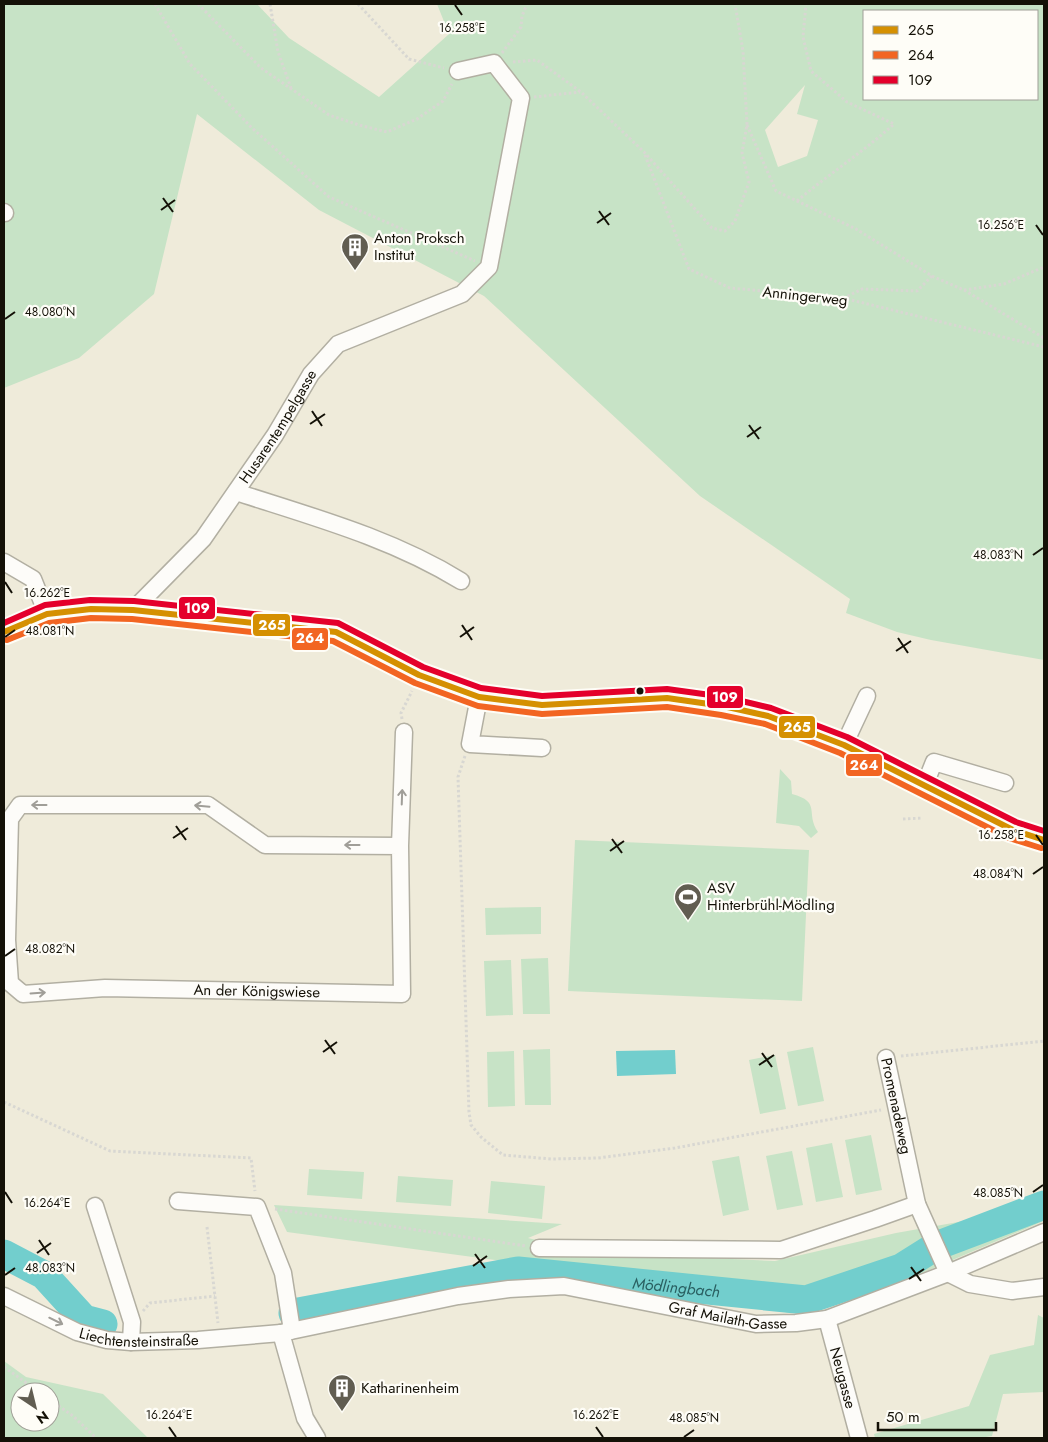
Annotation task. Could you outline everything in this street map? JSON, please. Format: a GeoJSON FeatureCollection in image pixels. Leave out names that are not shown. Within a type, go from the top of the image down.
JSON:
{"type":"FeatureCollection","features":[{"type":"Feature","properties":{"kind":"main road"},"geometry":{"type":"LineString","coordinates":[[4,632],[48,614],[90,609],[133,610],[336,632],[419,675],[479,697],[542,705],[667,698],[768,716],[844,745],[924,787],[1014,830],[1044,840]]}},
{"type":"Feature","properties":{"kind":"street"},"geometry":{"type":"LineString","coordinates":[[458,72],[494,63],[521,98],[490,267]]}},
{"type":"Feature","properties":{"kind":"street","name":"Husarentempelgasse"},"geometry":{"type":"LineString","coordinates":[[133,610],[204,539],[275,435],[311,374],[338,344],[462,294],[490,267]]}},
{"type":"Feature","properties":{"kind":"street"},"geometry":{"type":"LineString","coordinates":[[236,492],[373,536],[427,560],[461,581]]}},
{"type":"Feature","properties":{"kind":"street"},"geometry":{"type":"LineString","coordinates":[[4,562],[33,579],[48,614]]}},
{"type":"Feature","properties":{"kind":"street"},"geometry":{"type":"LineString","coordinates":[[844,745],[866,696]]}},
{"type":"Feature","properties":{"kind":"street"},"geometry":{"type":"LineString","coordinates":[[479,697],[470,744],[542,748]]}},
{"type":"Feature","properties":{"kind":"street","name":"An der Königswiese"},"geometry":{"type":"LineString","coordinates":[[400,846],[265,845],[208,805],[20,805],[10,819],[5,940],[10,983],[23,994],[106,988],[402,994],[400,846],[404,732]]}},
{"type":"Feature","properties":{"kind":"street"},"geometry":{"type":"LineString","coordinates":[[924,787],[934,762],[1005,783]]}},
{"type":"Feature","properties":{"kind":"street","name":"Promenadeweg"},"geometry":{"type":"LineString","coordinates":[[886,1058],[917,1204],[947,1270]]}},
{"type":"Feature","properties":{"kind":"street"},"geometry":{"type":"LineString","coordinates":[[178,1201],[257,1207],[283,1273],[288,1307],[287,1329],[305,1418],[317,1438]]}},
{"type":"Feature","properties":{"kind":"street"},"geometry":{"type":"LineString","coordinates":[[539,1248],[781,1250],[875,1220],[917,1204]]}},
{"type":"Feature","properties":{"kind":"street"},"geometry":{"type":"LineString","coordinates":[[95,1206],[132,1322],[131,1342]]}},
{"type":"Feature","properties":{"kind":"street","name":"Graf Mailath-Gasse"},"geometry":{"type":"LineString","coordinates":[[287,1329],[458,1296],[509,1289],[564,1286],[756,1324],[796,1323],[827,1319],[1044,1232]]}},
{"type":"Feature","properties":{"kind":"street"},"geometry":{"type":"LineString","coordinates":[[947,1270],[970,1284],[1012,1291],[1044,1287]]}},
{"type":"Feature","properties":{"kind":"street","name":"Liechtensteinstraße"},"geometry":{"type":"LineString","coordinates":[[4,1296],[77,1332],[107,1340],[131,1342],[172,1338],[220,1338],[287,1329]]}},
{"type":"Feature","properties":{"kind":"street","name":"Neugasse"},"geometry":{"type":"LineString","coordinates":[[827,1319],[860,1438]]}},
{"type":"Feature","properties":{"kind":"path"},"geometry":{"type":"LineString","coordinates":[[155,4],[190,64],[252,128],[329,197],[490,267]]}},
{"type":"Feature","properties":{"kind":"path"},"geometry":{"type":"LineString","coordinates":[[198,4],[261,68],[291,89],[329,114],[387,132],[417,119],[443,101],[458,72],[409,59],[358,4]]}},
{"type":"Feature","properties":{"kind":"path"},"geometry":{"type":"LineString","coordinates":[[270,4],[278,52],[291,89]]}},
{"type":"Feature","properties":{"kind":"path"},"geometry":{"type":"LineString","coordinates":[[494,63],[521,27],[522,16],[528,4]]}},
{"type":"Feature","properties":{"kind":"path"},"geometry":{"type":"LineString","coordinates":[[494,63],[537,60],[581,92],[644,152],[712,228],[725,231],[735,221],[750,182],[742,153],[747,125],[743,52],[735,4]]}},
{"type":"Feature","properties":{"kind":"path"},"geometry":{"type":"LineString","coordinates":[[797,201],[835,169],[864,151],[894,124],[847,102],[812,71],[803,37],[806,4]]}},
{"type":"Feature","properties":{"kind":"path"},"geometry":{"type":"LineString","coordinates":[[521,98],[581,92]]}},
{"type":"Feature","properties":{"kind":"path"},"geometry":{"type":"LineString","coordinates":[[747,125],[776,191],[856,229],[932,276],[964,290],[1044,338]]}},
{"type":"Feature","properties":{"kind":"path","name":"Anningerweg"},"geometry":{"type":"LineString","coordinates":[[644,152],[689,269],[730,288],[843,298],[1044,348]]}},
{"type":"Feature","properties":{"kind":"path"},"geometry":{"type":"LineString","coordinates":[[964,290],[1004,284],[1044,268]]}},
{"type":"Feature","properties":{"kind":"path"},"geometry":{"type":"LineString","coordinates":[[843,298],[862,289],[917,291],[932,276]]}},
{"type":"Feature","properties":{"kind":"path"},"geometry":{"type":"LineString","coordinates":[[404,732],[401,714],[412,690]]}},
{"type":"Feature","properties":{"kind":"path"},"geometry":{"type":"LineString","coordinates":[[470,744],[458,777],[469,1112],[472,1125],[481,1137],[503,1155],[551,1160],[598,1158],[675,1148],[896,1108]]}},
{"type":"Feature","properties":{"kind":"path"},"geometry":{"type":"LineString","coordinates":[[902,819],[923,818]]}},
{"type":"Feature","properties":{"kind":"path","name":"Promenadeweg"},"geometry":{"type":"LineString","coordinates":[[886,1058],[1044,1041]]}},
{"type":"Feature","properties":{"kind":"path"},"geometry":{"type":"LineString","coordinates":[[4,1102],[110,1151],[251,1158],[257,1207],[539,1248]]}},
{"type":"Feature","properties":{"kind":"path"},"geometry":{"type":"LineString","coordinates":[[207,1227],[220,1338]]}},
{"type":"Feature","properties":{"kind":"path"},"geometry":{"type":"LineString","coordinates":[[132,1322],[150,1303],[215,1296]]}},
{"type":"Feature","properties":{"kind":"path"},"geometry":{"type":"LineString","coordinates":[[4,1367],[25,1382]]}},
{"type":"Feature","properties":{"kind":"path"},"geometry":{"type":"LineString","coordinates":[[60,1407],[73,1416],[96,1438]]}},
{"type":"Feature","properties":{"kind":"green space"},"geometry":{"type":"Polygon","coordinates":[[[4,4],[257,4],[289,38],[379,97],[449,34],[437,4],[1044,4],[1044,660],[897,632],[846,613],[850,599],[700,496],[484,296],[319,210],[197,114],[154,294],[79,358],[4,388],[4,4]],[[805,85],[765,130],[778,167],[807,156],[818,120],[797,114],[805,85]]]}},
{"type":"Feature","properties":{"kind":"green space"},"geometry":{"type":"Polygon","coordinates":[[[780,769],[791,781],[792,794],[801,797],[810,805],[814,825],[818,832],[811,838],[799,826],[776,823],[780,769]]]}},
{"type":"Feature","properties":{"kind":"green space","name":"ASV Hinterbrühl-Mödling"},"geometry":{"type":"Polygon","coordinates":[[[575,840],[809,850],[802,1001],[568,991],[575,840]]]}},
{"type":"Feature","properties":{"kind":"green space"},"geometry":{"type":"Polygon","coordinates":[[[541,907],[541,934],[486,935],[485,908],[541,907]]]}},
{"type":"Feature","properties":{"kind":"green space"},"geometry":{"type":"Polygon","coordinates":[[[548,958],[550,1014],[523,1014],[521,959],[548,958]]]}},
{"type":"Feature","properties":{"kind":"green space"},"geometry":{"type":"Polygon","coordinates":[[[511,960],[513,1015],[486,1016],[484,961],[511,960]]]}},
{"type":"Feature","properties":{"kind":"green space"},"geometry":{"type":"Polygon","coordinates":[[[813,1047],[824,1101],[798,1106],[787,1052],[813,1047]]]}},
{"type":"Feature","properties":{"kind":"green space"},"geometry":{"type":"Polygon","coordinates":[[[550,1049],[551,1105],[525,1105],[523,1050],[550,1049]]]}},
{"type":"Feature","properties":{"kind":"green space"},"geometry":{"type":"Polygon","coordinates":[[[514,1051],[515,1106],[488,1107],[487,1052],[514,1051]]]}},
{"type":"Feature","properties":{"kind":"green space"},"geometry":{"type":"Polygon","coordinates":[[[775,1055],[786,1109],[760,1114],[749,1060],[775,1055]]]}},
{"type":"Feature","properties":{"kind":"green space"},"geometry":{"type":"Polygon","coordinates":[[[871,1135],[882,1190],[856,1195],[845,1140],[871,1135]]]}},
{"type":"Feature","properties":{"kind":"green space"},"geometry":{"type":"Polygon","coordinates":[[[832,1143],[843,1197],[816,1202],[806,1148],[832,1143]]]}},
{"type":"Feature","properties":{"kind":"green space"},"geometry":{"type":"Polygon","coordinates":[[[792,1151],[803,1205],[777,1210],[766,1156],[792,1151]]]}},
{"type":"Feature","properties":{"kind":"green space"},"geometry":{"type":"Polygon","coordinates":[[[739,1156],[749,1210],[723,1216],[712,1161],[739,1156]]]}},
{"type":"Feature","properties":{"kind":"green space"},"geometry":{"type":"Polygon","coordinates":[[[309,1169],[364,1172],[362,1199],[307,1195],[309,1169]]]}},
{"type":"Feature","properties":{"kind":"green space"},"geometry":{"type":"Polygon","coordinates":[[[398,1176],[453,1180],[451,1206],[396,1202],[398,1176]]]}},
{"type":"Feature","properties":{"kind":"green space"},"geometry":{"type":"Polygon","coordinates":[[[491,1181],[545,1186],[542,1219],[488,1213],[491,1181]]]}},
{"type":"Feature","properties":{"kind":"green space"},"geometry":{"type":"Polygon","coordinates":[[[1044,1192],[1044,1221],[901,1282],[790,1313],[532,1265],[287,1232],[274,1205],[562,1224],[528,1238],[584,1252],[775,1261],[896,1233],[981,1218],[1044,1192]]]}},
{"type":"Feature","properties":{"kind":"green space"},"geometry":{"type":"Polygon","coordinates":[[[1038,1315],[1044,1318],[1044,1392],[1003,1394],[992,1436],[980,1438],[875,1438],[874,1434],[969,1406],[990,1355],[1034,1345],[1038,1315]]]}},
{"type":"Feature","properties":{"kind":"green space"},"geometry":{"type":"Polygon","coordinates":[[[4,1361],[26,1377],[49,1382],[10,1382],[10,1432],[60,1432],[60,1385],[103,1394],[148,1438],[4,1438],[4,1361]]]}},
{"type":"Feature","properties":{"kind":"water"},"geometry":{"type":"Polygon","coordinates":[[[675,1050],[676,1074],[617,1076],[616,1051],[675,1050]]]}},
{"type":"Feature","properties":{"kind":"waterway","name":"Mödlingbach"},"geometry":{"type":"LineString","coordinates":[[293,1313],[518,1271],[806,1300],[901,1268],[936,1246],[1044,1205]]}},
{"type":"Feature","properties":{"kind":"waterway","name":"Mödlingbach"},"geometry":{"type":"LineString","coordinates":[[4,1254],[44,1275],[84,1319],[103,1324]]}},
{"type":"Feature","properties":{"kind":"transit line","name":"109"},"geometry":{"type":"LineString","coordinates":[[4,623],[45,605],[90,600],[134,601],[338,623],[423,667],[481,688],[542,696],[667,689],[725,697],[771,708],[847,737],[1016,822],[1044,831]]}},
{"type":"Feature","properties":{"kind":"transit line","name":"265"},"geometry":{"type":"LineString","coordinates":[[4,632],[47,614],[91,609],[133,610],[336,632],[419,675],[479,697],[542,705],[667,698],[723,706],[768,716],[844,745],[1013,830],[1044,840]]}},
{"type":"Feature","properties":{"kind":"transit line","name":"264"},"geometry":{"type":"LineString","coordinates":[[7,640],[49,623],[91,618],[132,619],[333,641],[415,683],[478,706],[542,714],[667,707],[721,715],[765,724],[840,753],[1009,838],[1041,848]]}},
{"type":"Feature","properties":{"kind":"place","name":"Anton Proksch Institut"},"geometry":{"type":"Point","coordinates":[355,271]}},
{"type":"Feature","properties":{"kind":"place","name":"ASV Hinterbrühl-Mödling"},"geometry":{"type":"Point","coordinates":[688,921]}},
{"type":"Feature","properties":{"kind":"place","name":"Katharinenheim"},"geometry":{"type":"Point","coordinates":[342,1412]}}]}
